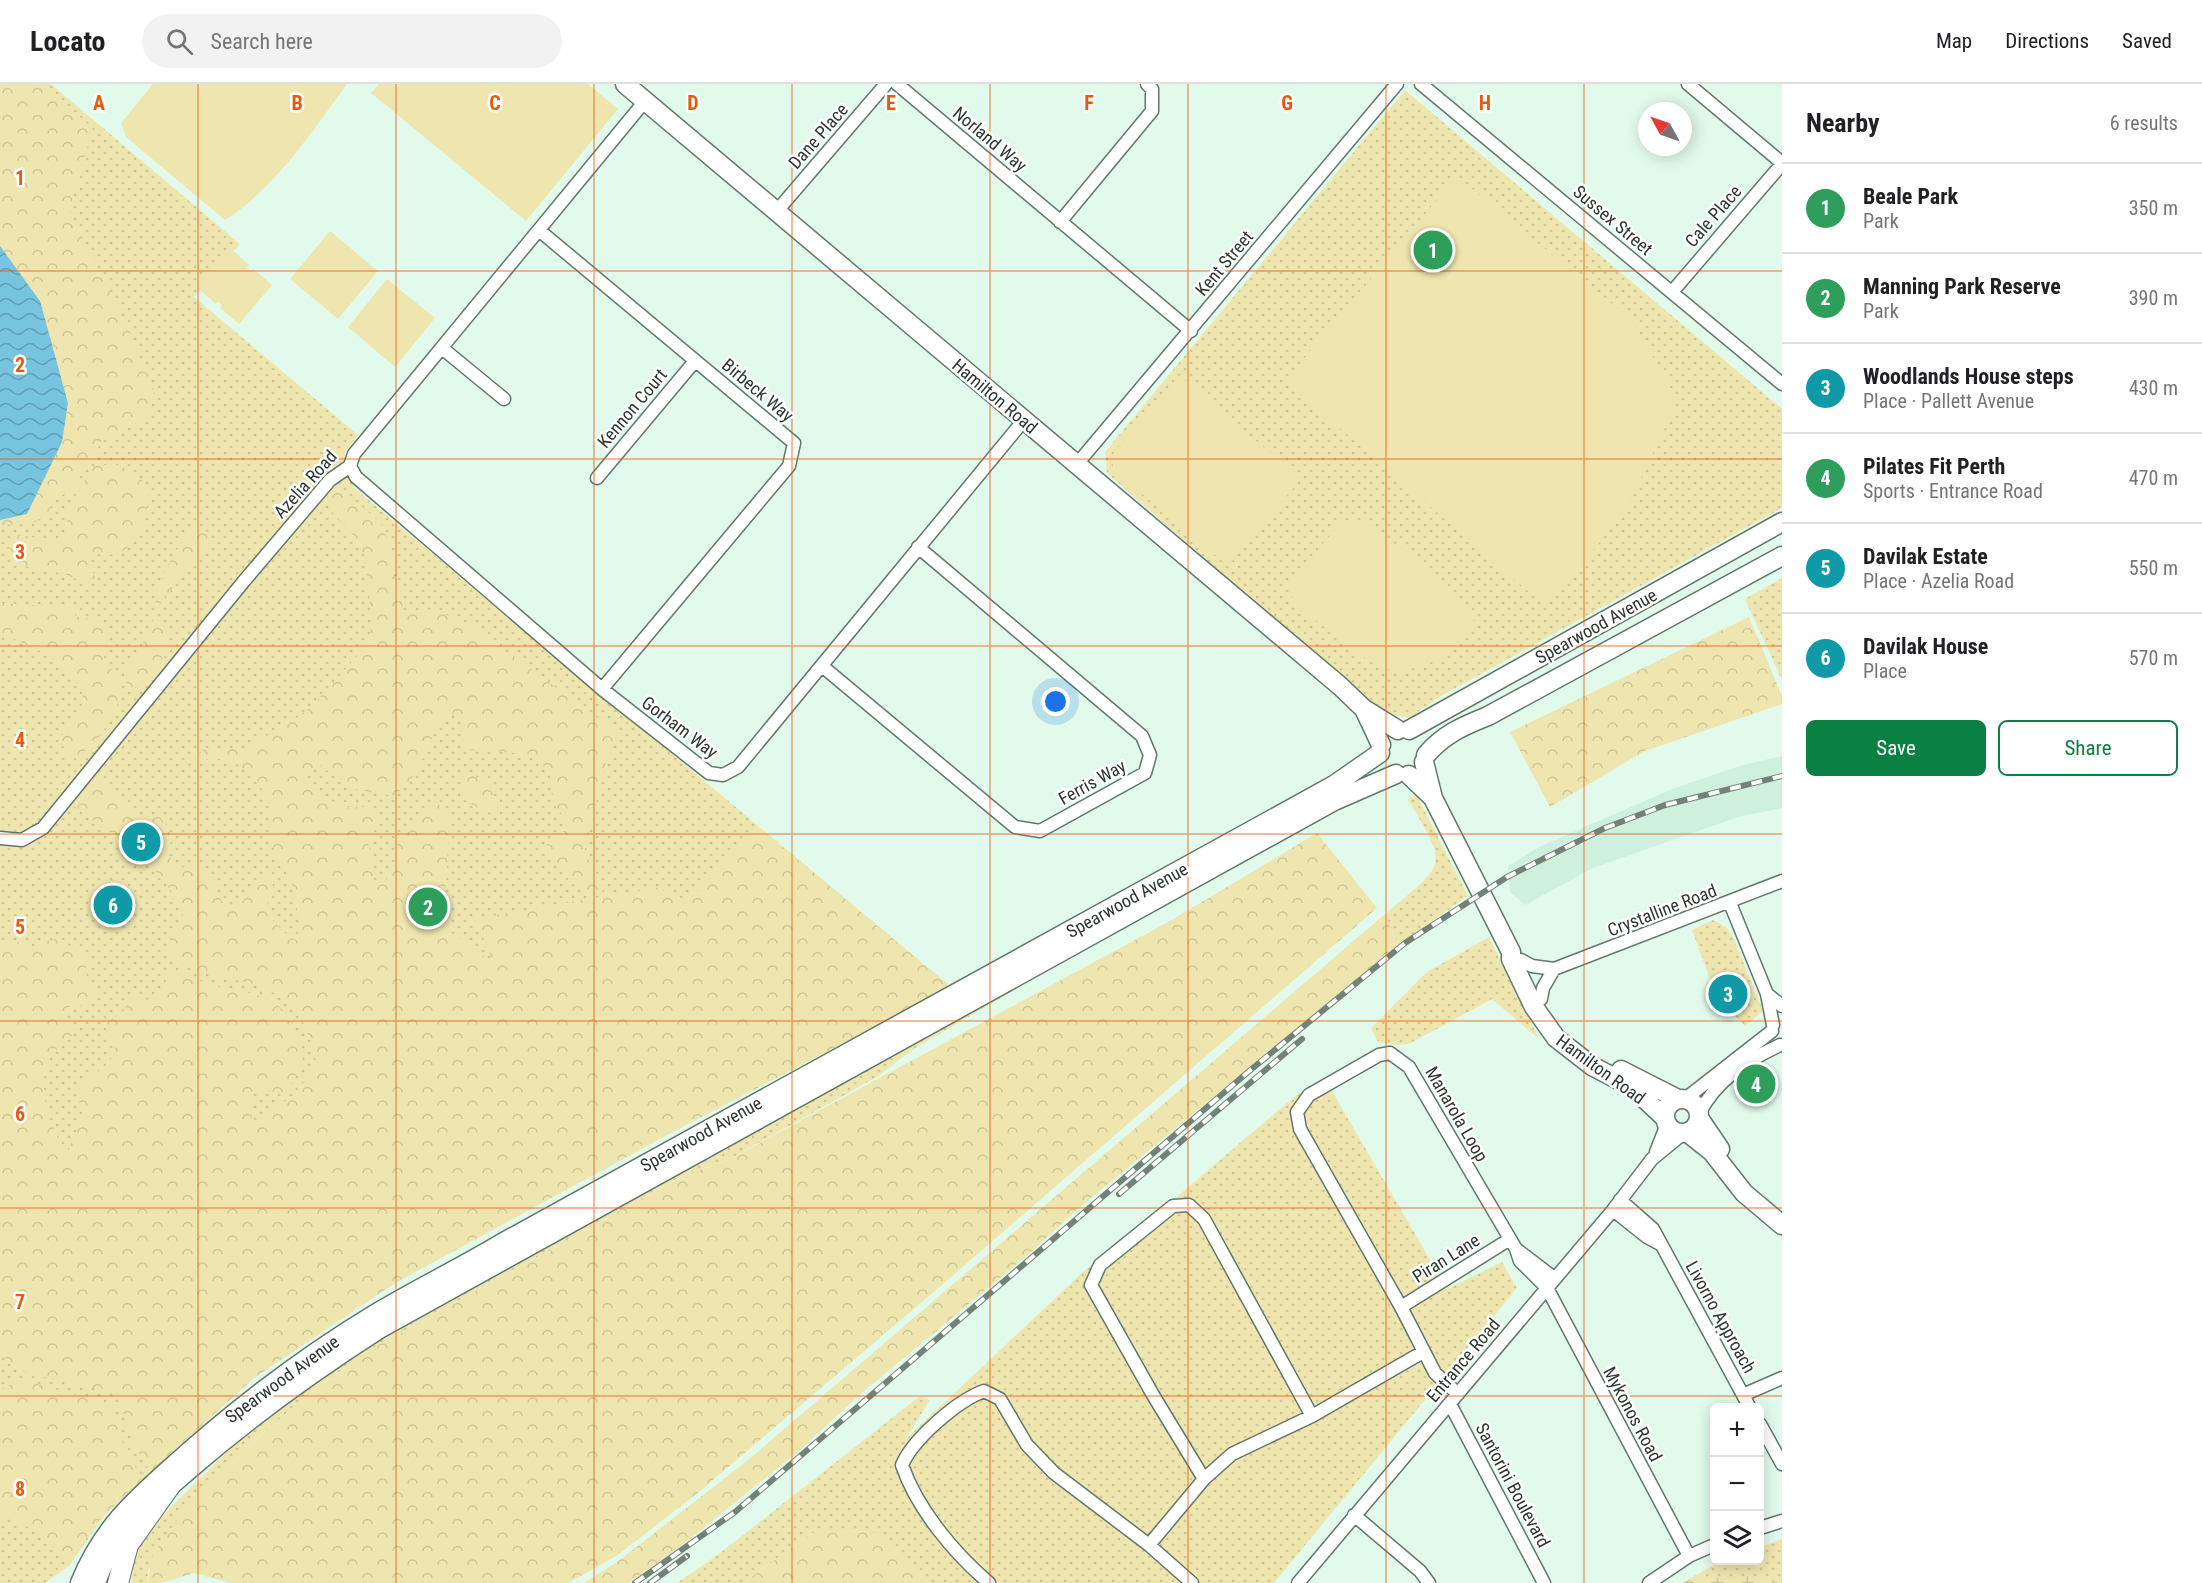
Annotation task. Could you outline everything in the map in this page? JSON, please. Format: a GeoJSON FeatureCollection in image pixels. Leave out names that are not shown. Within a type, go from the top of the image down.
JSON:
{"type":"FeatureCollection","features":[{"type":"Feature","properties":{"kind":"main road","name":"Hamilton Road"},"geometry":{"type":"LineString","coordinates":[[625,84],[1341,686],[1364,709],[1403,730]]}},
{"type":"Feature","properties":{"kind":"main road","name":"Spearwood Avenue"},"geometry":{"type":"LineString","coordinates":[[1403,730],[1782,522]]}},
{"type":"Feature","properties":{"kind":"main road","name":"Spearwood Avenue"},"geometry":{"type":"LineString","coordinates":[[1425,759],[1441,738],[1455,729],[1488,716],[1782,556]]}},
{"type":"Feature","properties":{"kind":"main road","name":"Hamilton Road"},"geometry":{"type":"LineString","coordinates":[[1364,709],[1380,749]]}},
{"type":"Feature","properties":{"kind":"main road"},"geometry":{"type":"LineString","coordinates":[[1403,730],[1420,737],[1425,759],[1403,774],[1384,767],[1380,749],[1390,733],[1403,730]]}},
{"type":"Feature","properties":{"kind":"main road","name":"Spearwood Avenue"},"geometry":{"type":"LineString","coordinates":[[80,1583],[91,1555],[125,1510],[238,1408],[311,1354],[376,1314],[502,1243],[1334,785],[1380,749]]}},
{"type":"Feature","properties":{"kind":"main road","name":"Hamilton Road"},"geometry":{"type":"LineString","coordinates":[[1425,759],[1433,798],[1516,956],[1558,1026],[1584,1050],[1682,1099]]}},
{"type":"Feature","properties":{"kind":"main road","name":"Hamilton Road"},"geometry":{"type":"LineString","coordinates":[[1403,774],[1433,798]]}},
{"type":"Feature","properties":{"kind":"main road","name":"Spearwood Avenue"},"geometry":{"type":"LineString","coordinates":[[96,1583],[117,1540],[170,1486],[243,1423],[318,1368],[381,1328],[1334,801],[1403,774]]}},
{"type":"Feature","properties":{"kind":"main road","name":"Hamilton Road"},"geometry":{"type":"LineString","coordinates":[[1516,956],[1511,959],[1534,1007],[1556,1038],[1592,1066],[1632,1087],[1666,1121]]}},
{"type":"Feature","properties":{"kind":"main road"},"geometry":{"type":"LineString","coordinates":[[1692,1124],[1674,1131],[1666,1121],[1666,1108],[1682,1099],[1696,1106],[1692,1124],[1712,1152],[1744,1193],[1782,1225]]}},
{"type":"Feature","properties":{"kind":"main road"},"geometry":{"type":"LineString","coordinates":[[1692,1124],[1743,1180],[1782,1214]]}},
{"type":"Feature","properties":{"kind":"main road"},"geometry":{"type":"LineString","coordinates":[[118,1583],[128,1545],[170,1486]]}},
{"type":"Feature","properties":{"kind":"street","name":"Dane Place"},"geometry":{"type":"LineString","coordinates":[[776,212],[886,84]]}},
{"type":"Feature","properties":{"kind":"street","name":"Norland Way"},"geometry":{"type":"LineString","coordinates":[[897,84],[1191,330]]}},
{"type":"Feature","properties":{"kind":"street"},"geometry":{"type":"LineString","coordinates":[[1060,222],[1152,111],[1152,89],[1147,84]]}},
{"type":"Feature","properties":{"kind":"street","name":"Kent Street"},"geometry":{"type":"LineString","coordinates":[[1077,464],[1397,84]]}},
{"type":"Feature","properties":{"kind":"street","name":"Sussex Street"},"geometry":{"type":"LineString","coordinates":[[1421,84],[1782,384]]}},
{"type":"Feature","properties":{"kind":"street"},"geometry":{"type":"LineString","coordinates":[[1688,84],[1782,164]]}},
{"type":"Feature","properties":{"kind":"street","name":"Azelia Road"},"geometry":{"type":"LineString","coordinates":[[0,838],[22,840],[43,828],[330,480],[350,466],[354,454],[645,101]]}},
{"type":"Feature","properties":{"kind":"street","name":"Cale Place"},"geometry":{"type":"LineString","coordinates":[[1672,292],[1782,164]]}},
{"type":"Feature","properties":{"kind":"street","name":"Birbeck Way"},"geometry":{"type":"LineString","coordinates":[[540,231],[794,443],[789,466],[602,689]]}},
{"type":"Feature","properties":{"kind":"street"},"geometry":{"type":"LineString","coordinates":[[442,348],[504,399]]}},
{"type":"Feature","properties":{"kind":"street","name":"Kennon Court"},"geometry":{"type":"LineString","coordinates":[[597,478],[695,361]]}},
{"type":"Feature","properties":{"kind":"street","name":"Gorham Way"},"geometry":{"type":"LineString","coordinates":[[350,466],[356,477],[602,689],[710,773],[723,775],[738,767],[1024,420]]}},
{"type":"Feature","properties":{"kind":"street","name":"Ferris Way"},"geometry":{"type":"LineString","coordinates":[[822,666],[1015,827],[1040,831],[1145,773],[1149,755],[1142,736],[918,547]]}},
{"type":"Feature","properties":{"kind":"street","name":"Crystalline Road"},"geometry":{"type":"LineString","coordinates":[[1554,969],[1730,903],[1782,881]]}},
{"type":"Feature","properties":{"kind":"street"},"geometry":{"type":"LineString","coordinates":[[1730,903],[1767,994],[1772,1028],[1781,1046]]}},
{"type":"Feature","properties":{"kind":"street"},"geometry":{"type":"LineString","coordinates":[[1516,956],[1532,966],[1554,969],[1543,988],[1541,999]]}},
{"type":"Feature","properties":{"kind":"street"},"geometry":{"type":"LineString","coordinates":[[1767,994],[1782,1006]]}},
{"type":"Feature","properties":{"kind":"street"},"geometry":{"type":"LineString","coordinates":[[1682,1099],[1772,1028],[1782,1015]]}},
{"type":"Feature","properties":{"kind":"street","name":"Entrance Road"},"geometry":{"type":"LineString","coordinates":[[1298,1583],[1617,1205],[1652,1159],[1692,1124],[1726,1077],[1746,1062],[1781,1046]]}},
{"type":"Feature","properties":{"kind":"street","name":"Manarola Loop"},"geometry":{"type":"LineString","coordinates":[[1300,1129],[1297,1112],[1309,1095],[1379,1055],[1390,1053],[1399,1058],[1409,1067],[1521,1261],[1550,1283]]}},
{"type":"Feature","properties":{"kind":"street","name":"Entrance Road"},"geometry":{"type":"LineString","coordinates":[[1652,1159],[1666,1121]]}},
{"type":"Feature","properties":{"kind":"street","name":"Santorini Boulevard"},"geometry":{"type":"LineString","coordinates":[[1300,1129],[1401,1307],[1423,1352],[1454,1399],[1544,1583]]}},
{"type":"Feature","properties":{"kind":"street"},"geometry":{"type":"LineString","coordinates":[[1204,1479],[1091,1285],[1100,1265],[1173,1206],[1189,1205],[1204,1220],[1312,1416]]}},
{"type":"Feature","properties":{"kind":"street","name":"Livorno Approach"},"geometry":{"type":"LineString","coordinates":[[1617,1205],[1647,1237],[1660,1244],[1748,1403]]}},
{"type":"Feature","properties":{"kind":"street","name":"Piran Lane"},"geometry":{"type":"LineString","coordinates":[[1401,1307],[1513,1244]]}},
{"type":"Feature","properties":{"kind":"street","name":"Mykonos Road"},"geometry":{"type":"LineString","coordinates":[[1550,1283],[1689,1556]]}},
{"type":"Feature","properties":{"kind":"street"},"geometry":{"type":"LineString","coordinates":[[1149,1545],[1204,1479],[1232,1454],[1312,1416],[1423,1352]]}},
{"type":"Feature","properties":{"kind":"street"},"geometry":{"type":"LineString","coordinates":[[1743,1395],[1782,1378]]}},
{"type":"Feature","properties":{"kind":"street"},"geometry":{"type":"LineString","coordinates":[[989,1583],[942,1534],[908,1482],[903,1465],[909,1450],[967,1397],[984,1391],[1000,1399],[1027,1445],[1054,1473],[1149,1545],[1192,1583]]}},
{"type":"Feature","properties":{"kind":"street"},"geometry":{"type":"LineString","coordinates":[[1764,1431],[1782,1464]]}},
{"type":"Feature","properties":{"kind":"street"},"geometry":{"type":"LineString","coordinates":[[1354,1515],[1420,1571],[1429,1583]]}},
{"type":"Feature","properties":{"kind":"street"},"geometry":{"type":"LineString","coordinates":[[1764,1527],[1782,1521]]}},
{"type":"Feature","properties":{"kind":"street"},"geometry":{"type":"LineString","coordinates":[[1649,1583],[1689,1556],[1710,1547]]}},
{"type":"Feature","properties":{"kind":"shaded area"},"geometry":{"type":"Polygon","coordinates":[[[1782,756],[1782,808],[1738,817],[1593,868],[1525,905],[1510,892],[1508,866],[1539,847],[1672,789],[1743,765],[1782,756]]]}},
{"type":"Feature","properties":{"kind":"green space"},"geometry":{"type":"Polygon","coordinates":[[[0,84],[51,84],[240,244],[194,297],[358,435],[344,453],[354,488],[951,987],[814,1054],[395,1283],[254,1378],[108,1511],[69,1566],[45,1583],[0,1583],[0,84]]]}},
{"type":"Feature","properties":{"kind":"green space"},"geometry":{"type":"Polygon","coordinates":[[[0,84],[42,84],[93,128],[69,211],[126,324],[154,390],[150,416],[102,441],[74,487],[57,499],[45,516],[30,524],[0,525],[0,520],[27,514],[62,442],[68,403],[40,301],[0,246],[0,84]]]}},
{"type":"Feature","properties":{"kind":"green space"},"geometry":{"type":"Polygon","coordinates":[[[153,84],[347,84],[277,175],[261,192],[225,220],[126,137],[121,123],[153,84]]]}},
{"type":"Feature","properties":{"kind":"green space"},"geometry":{"type":"Polygon","coordinates":[[[379,84],[588,84],[618,109],[526,221],[371,93],[379,84]]]}},
{"type":"Feature","properties":{"kind":"green space"},"geometry":{"type":"Polygon","coordinates":[[[1405,90],[1782,409],[1782,508],[1441,696],[1409,718],[1379,711],[1107,473],[1105,452],[1405,90]]]}},
{"type":"Feature","properties":{"kind":"green space"},"geometry":{"type":"Polygon","coordinates":[[[1457,176],[1633,321],[1678,401],[1624,514],[1545,606],[1285,381],[1457,176]]]}},
{"type":"Feature","properties":{"kind":"green space"},"geometry":{"type":"Polygon","coordinates":[[[330,231],[378,271],[338,319],[290,279],[330,231]]]}},
{"type":"Feature","properties":{"kind":"green space"},"geometry":{"type":"Polygon","coordinates":[[[230,248],[249,265],[247,268],[251,271],[253,269],[272,285],[239,324],[220,308],[222,305],[218,302],[216,304],[197,287],[230,248]]]}},
{"type":"Feature","properties":{"kind":"green space"},"geometry":{"type":"Polygon","coordinates":[[[387,279],[435,318],[395,367],[348,327],[387,279]]]}},
{"type":"Feature","properties":{"kind":"green space"},"geometry":{"type":"Polygon","coordinates":[[[1179,375],[1301,479],[1228,566],[1113,470],[1112,455],[1179,375]]]}},
{"type":"Feature","properties":{"kind":"green space"},"geometry":{"type":"Polygon","coordinates":[[[115,464],[136,474],[149,487],[147,507],[142,527],[132,544],[112,555],[88,555],[95,578],[86,584],[65,574],[28,567],[3,554],[15,534],[58,542],[68,532],[67,510],[93,466],[115,464]]]}},
{"type":"Feature","properties":{"kind":"green space"},"geometry":{"type":"Polygon","coordinates":[[[334,487],[340,487],[381,523],[395,560],[404,615],[431,609],[467,623],[619,733],[606,763],[584,852],[604,886],[601,897],[657,888],[688,901],[760,828],[951,987],[669,1134],[395,1283],[254,1378],[150,1472],[134,1445],[117,1394],[31,1374],[17,1368],[0,1353],[0,941],[8,938],[35,949],[47,941],[60,938],[91,962],[86,968],[87,977],[96,989],[94,1000],[87,1006],[72,1006],[64,1012],[63,1016],[72,1027],[73,1034],[53,1054],[44,1078],[49,1115],[63,1150],[68,1151],[83,1115],[80,1089],[87,1079],[109,1062],[116,1046],[103,1024],[119,1015],[134,997],[149,1000],[162,988],[172,968],[214,985],[267,998],[283,1010],[297,1035],[303,1053],[299,1073],[283,1093],[248,1092],[253,1104],[251,1126],[259,1125],[267,1109],[291,1098],[317,1065],[304,1025],[286,1001],[261,987],[188,967],[165,952],[183,915],[175,898],[152,867],[122,841],[75,807],[73,802],[94,777],[139,816],[158,815],[172,833],[169,856],[177,868],[202,865],[209,870],[221,901],[234,906],[249,896],[270,867],[273,886],[266,909],[272,919],[290,937],[301,942],[293,887],[283,869],[275,862],[269,829],[269,806],[256,781],[247,771],[224,760],[198,761],[185,768],[204,749],[244,748],[290,723],[312,706],[370,642],[371,613],[365,558],[356,538],[331,511],[327,495],[334,487]],[[453,713],[440,719],[416,772],[409,782],[393,796],[348,788],[320,765],[308,771],[307,781],[336,803],[365,807],[378,814],[379,821],[368,843],[373,863],[373,881],[381,884],[394,869],[397,840],[437,804],[450,812],[446,886],[439,912],[451,932],[494,964],[475,919],[600,897],[572,884],[544,847],[565,830],[564,817],[551,800],[551,782],[546,769],[537,761],[524,755],[463,750],[461,720],[453,713]]]}},
{"type":"Feature","properties":{"kind":"green space"},"geometry":{"type":"Polygon","coordinates":[[[1343,520],[1360,520],[1409,553],[1462,603],[1477,626],[1459,644],[1437,660],[1412,669],[1399,670],[1379,666],[1325,628],[1293,602],[1290,582],[1343,520]]]}},
{"type":"Feature","properties":{"kind":"green space"},"geometry":{"type":"Polygon","coordinates":[[[196,523],[207,532],[209,544],[155,609],[163,574],[196,523]]]}},
{"type":"Feature","properties":{"kind":"green space"},"geometry":{"type":"Polygon","coordinates":[[[1782,578],[1782,680],[1745,599],[1782,578]]]}},
{"type":"Feature","properties":{"kind":"green space"},"geometry":{"type":"Polygon","coordinates":[[[0,603],[69,607],[77,617],[102,621],[108,634],[103,660],[114,671],[118,679],[120,691],[118,702],[109,724],[76,759],[68,755],[59,739],[73,723],[81,709],[82,691],[77,679],[54,659],[0,632],[0,603]]]}},
{"type":"Feature","properties":{"kind":"green space"},"geometry":{"type":"Polygon","coordinates":[[[155,617],[166,632],[167,649],[151,675],[144,682],[129,690],[124,675],[143,644],[145,633],[155,617]]]}},
{"type":"Feature","properties":{"kind":"green space"},"geometry":{"type":"Polygon","coordinates":[[[1749,617],[1782,696],[1782,704],[1645,751],[1550,807],[1510,732],[1749,617]]]}},
{"type":"Feature","properties":{"kind":"green space"},"geometry":{"type":"Polygon","coordinates":[[[464,775],[478,778],[488,785],[499,810],[487,813],[466,801],[460,789],[464,775]]]}},
{"type":"Feature","properties":{"kind":"green space"},"geometry":{"type":"Polygon","coordinates":[[[1416,794],[1468,896],[1398,945],[1385,914],[1420,885],[1435,864],[1435,853],[1431,840],[1408,800],[1416,794]]]}},
{"type":"Feature","properties":{"kind":"green space"},"geometry":{"type":"Polygon","coordinates":[[[1317,833],[1377,908],[943,1284],[700,1491],[618,1555],[568,1583],[231,1583],[194,1573],[161,1583],[147,1583],[153,1554],[183,1511],[267,1429],[357,1357],[684,1175],[726,1161],[1170,921],[1317,833]]]}},
{"type":"Feature","properties":{"kind":"green space"},"geometry":{"type":"Polygon","coordinates":[[[1385,914],[1398,945],[1079,1208],[1029,1254],[863,1392],[800,1450],[675,1551],[629,1583],[584,1583],[617,1562],[748,1460],[1385,914]]]}},
{"type":"Feature","properties":{"kind":"green space"},"geometry":{"type":"Polygon","coordinates":[[[1713,920],[1726,927],[1733,937],[1763,1011],[1745,1026],[1706,985],[1710,979],[1692,930],[1713,920]]]}},
{"type":"Feature","properties":{"kind":"green space"},"geometry":{"type":"Polygon","coordinates":[[[1127,924],[912,1050],[877,1077],[726,1161],[684,1175],[357,1357],[267,1429],[183,1511],[148,1571],[147,1583],[131,1583],[136,1550],[152,1527],[168,1510],[265,1414],[373,1341],[1127,924]]]}},
{"type":"Feature","properties":{"kind":"green space"},"geometry":{"type":"Polygon","coordinates":[[[1489,937],[1539,1039],[1492,999],[1409,1044],[1396,1045],[1378,1042],[1371,1028],[1427,972],[1489,937]]]}},
{"type":"Feature","properties":{"kind":"green space"},"geometry":{"type":"Polygon","coordinates":[[[1325,1079],[1447,1289],[1502,1262],[1517,1288],[1274,1583],[929,1583],[871,1531],[812,1533],[743,1583],[677,1583],[719,1554],[920,1396],[930,1400],[905,1440],[1084,1271],[1179,1195],[1294,1097],[1325,1079]]]}},
{"type":"Feature","properties":{"kind":"green space"},"geometry":{"type":"Polygon","coordinates":[[[15,1378],[113,1405],[128,1457],[143,1477],[93,1527],[71,1564],[41,1533],[0,1515],[0,1390],[13,1383],[15,1378]]]}},
{"type":"Feature","properties":{"kind":"green space"},"geometry":{"type":"Polygon","coordinates":[[[872,1531],[929,1583],[743,1583],[812,1533],[872,1531]]]}},
{"type":"Feature","properties":{"kind":"green space"},"geometry":{"type":"Polygon","coordinates":[[[1782,1539],[1782,1583],[1683,1583],[1713,1565],[1764,1565],[1764,1546],[1782,1539]]]}},
{"type":"Feature","properties":{"kind":"green space"},"geometry":{"type":"Polygon","coordinates":[[[1752,1575],[1778,1583],[1683,1583],[1686,1581],[1752,1575]]]}},
{"type":"Feature","properties":{"kind":"water"},"geometry":{"type":"Polygon","coordinates":[[[0,246],[40,301],[68,403],[62,442],[27,514],[0,520],[0,246]]]}},
{"type":"Feature","properties":{"kind":"railway"},"geometry":{"type":"LineString","coordinates":[[635,1583],[735,1512],[1248,1072],[1405,943],[1507,877],[1605,828],[1665,805],[1782,776]]}},
{"type":"Feature","properties":{"kind":"railway"},"geometry":{"type":"LineString","coordinates":[[1119,1194],[1302,1039]]}},
{"type":"Feature","properties":{"kind":"railway"},"geometry":{"type":"LineString","coordinates":[[650,1583],[687,1556]]}},
{"type":"Feature","properties":{"kind":"place","name":"Beale Park"},"geometry":{"type":"Point","coordinates":[1433,250]}},
{"type":"Feature","properties":{"kind":"place","name":"Davilak Estate"},"geometry":{"type":"Point","coordinates":[141,842]}},
{"type":"Feature","properties":{"kind":"place","name":"Davilak House"},"geometry":{"type":"Point","coordinates":[113,905]}},
{"type":"Feature","properties":{"kind":"place","name":"Manning Park Reserve"},"geometry":{"type":"Point","coordinates":[428,907]}},
{"type":"Feature","properties":{"kind":"place","name":"Woodlands House steps"},"geometry":{"type":"Point","coordinates":[1728,994]}},
{"type":"Feature","properties":{"kind":"place","name":"Pilates Fit Perth"},"geometry":{"type":"Point","coordinates":[1756,1084]}}]}
